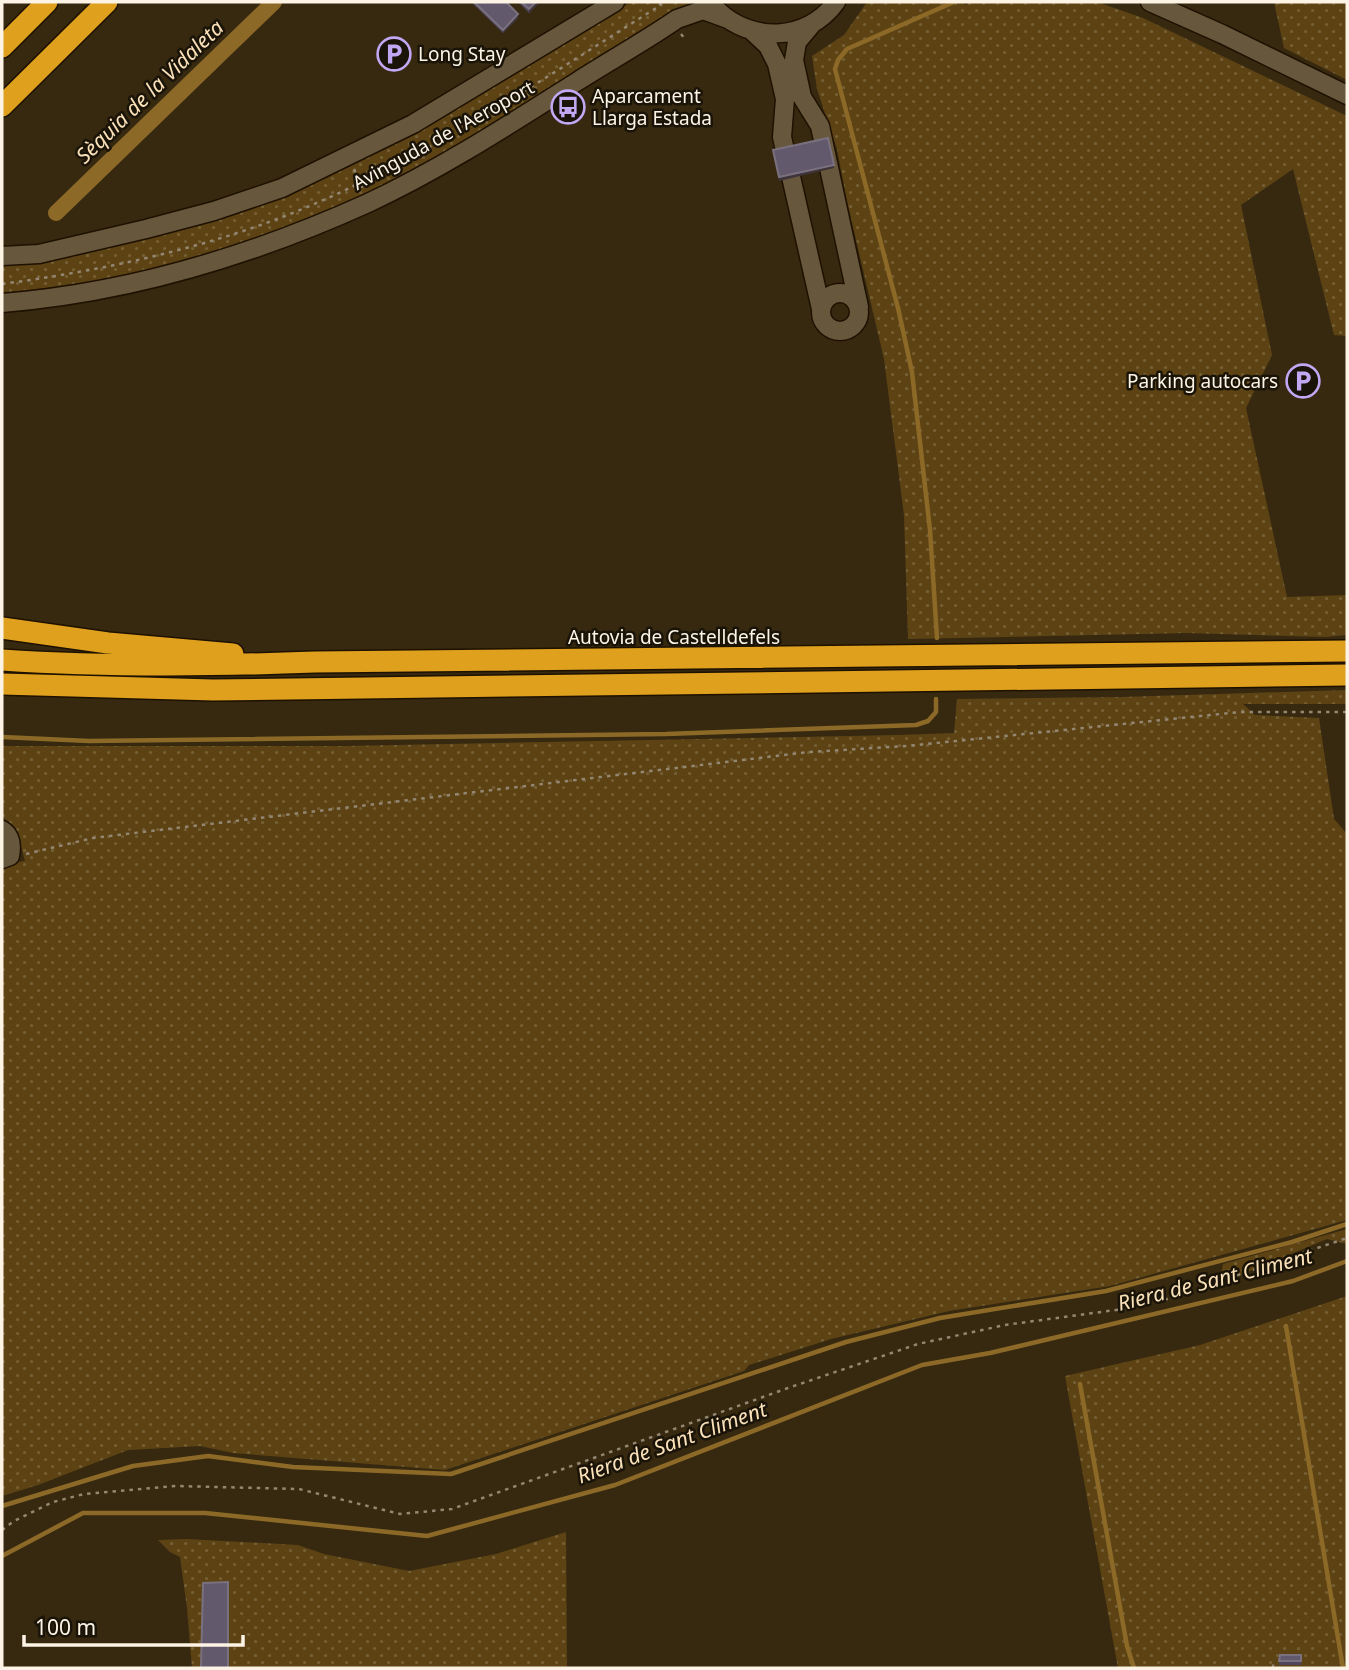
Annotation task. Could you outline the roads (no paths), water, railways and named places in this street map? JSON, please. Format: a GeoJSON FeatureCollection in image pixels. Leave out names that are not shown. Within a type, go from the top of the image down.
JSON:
{"type":"FeatureCollection","features":[{"type":"Feature","properties":{"kind":"highway"},"geometry":{"type":"LineString","coordinates":[[2,47],[47,2]]}},
{"type":"Feature","properties":{"kind":"highway"},"geometry":{"type":"LineString","coordinates":[[2,106],[107,2]]}},
{"type":"Feature","properties":{"kind":"highway"},"geometry":{"type":"LineString","coordinates":[[2,628],[108,643],[315,662]]}},
{"type":"Feature","properties":{"kind":"highway","name":"Autovia de Castelldefels"},"geometry":{"type":"LineString","coordinates":[[2,660],[146,666],[1347,651]]}},
{"type":"Feature","properties":{"kind":"highway"},"geometry":{"type":"LineString","coordinates":[[2,684],[213,690],[1347,675]]}},
{"type":"Feature","properties":{"kind":"street","name":"Avinguda de l'Aeroport"},"geometry":{"type":"LineString","coordinates":[[2,256],[39,254],[146,229],[214,211],[282,188],[414,124],[615,2]]}},
{"type":"Feature","properties":{"kind":"street"},"geometry":{"type":"LineString","coordinates":[[710,2],[725,18],[752,32],[768,46],[778,64],[785,99],[782,137],[821,309],[825,324],[830,329],[841,332],[856,323],[859,307],[820,126],[802,97],[794,60],[797,42],[812,24]]}},
{"type":"Feature","properties":{"kind":"street"},"geometry":{"type":"LineString","coordinates":[[752,32],[782,34],[812,24],[824,16],[836,2]]}},
{"type":"Feature","properties":{"kind":"street"},"geometry":{"type":"LineString","coordinates":[[1150,2],[1347,95]]}},
{"type":"Feature","properties":{"kind":"street","name":"Avinguda de l'Aeroport"},"geometry":{"type":"LineString","coordinates":[[2,303],[88,292],[153,278],[290,236],[369,202],[500,130],[677,19],[703,10],[725,18]]}},
{"type":"Feature","properties":{"kind":"street"},"geometry":{"type":"LineString","coordinates":[[821,309],[826,299],[840,293],[851,296],[859,307]]}},
{"type":"Feature","properties":{"kind":"street"},"geometry":{"type":"LineString","coordinates":[[2,830],[10,839],[6,857]]}},
{"type":"Feature","properties":{"kind":"waterway","name":"Sèquia de la Vidaleta"},"geometry":{"type":"LineString","coordinates":[[56,213],[274,2]]}},
{"type":"Feature","properties":{"kind":"waterway"},"geometry":{"type":"LineString","coordinates":[[937,638],[930,530],[912,372],[898,308],[835,69],[847,49],[954,2]]}},
{"type":"Feature","properties":{"kind":"waterway"},"geometry":{"type":"LineString","coordinates":[[2,737],[89,741],[666,734],[916,725],[928,721],[936,712],[936,699]]}},
{"type":"Feature","properties":{"kind":"waterway"},"geometry":{"type":"LineString","coordinates":[[2,1506],[133,1466],[208,1456],[293,1467],[451,1474],[846,1342],[940,1318],[1106,1291],[1292,1242],[1347,1224]]}},
{"type":"Feature","properties":{"kind":"waterway","name":"Riera de Sant Climent"},"geometry":{"type":"LineString","coordinates":[[2,1556],[83,1513],[205,1513],[427,1536],[615,1485],[922,1365],[990,1353],[1293,1281],[1347,1261]]}},
{"type":"Feature","properties":{"kind":"waterway"},"geometry":{"type":"LineString","coordinates":[[1286,1326],[1343,1668]]}},
{"type":"Feature","properties":{"kind":"waterway"},"geometry":{"type":"LineString","coordinates":[[1080,1384],[1127,1646],[1134,1668]]}},
{"type":"Feature","properties":{"kind":"place","name":"Long Stay"},"geometry":{"type":"Point","coordinates":[394,54]}},
{"type":"Feature","properties":{"kind":"place","name":"Aparcament Llarga Estada"},"geometry":{"type":"Point","coordinates":[568,107]}},
{"type":"Feature","properties":{"kind":"place","name":"Parking autocars"},"geometry":{"type":"Point","coordinates":[1303,381]}}]}
